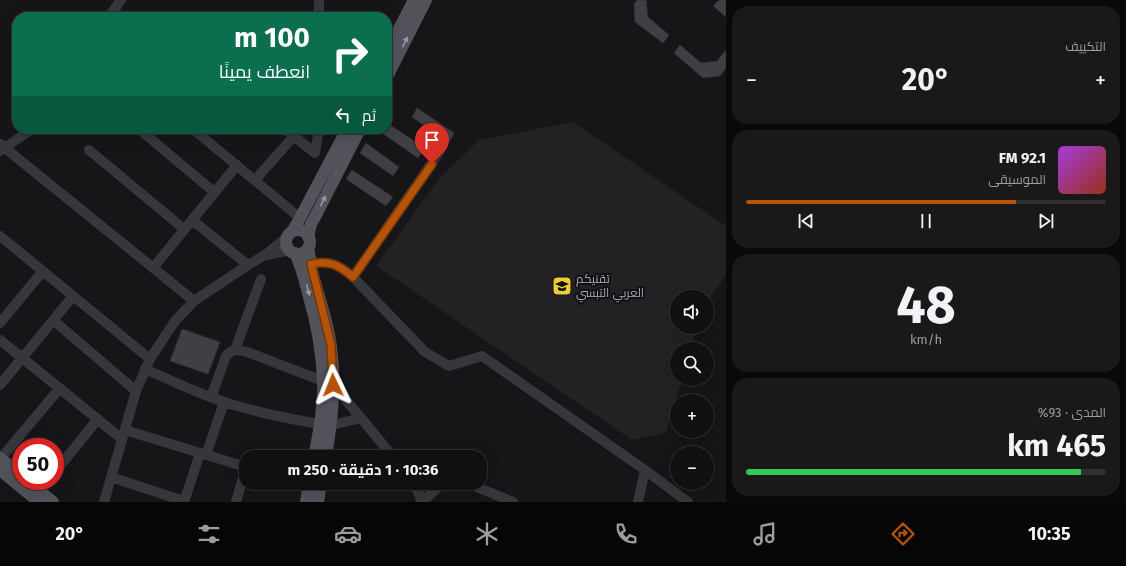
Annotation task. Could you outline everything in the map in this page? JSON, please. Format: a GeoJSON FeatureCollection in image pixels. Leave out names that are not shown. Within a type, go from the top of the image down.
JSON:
{"type":"FeatureCollection","features":[{"type":"Feature","properties":{"kind":"main road"},"geometry":{"type":"LineString","coordinates":[[392,42],[414,0]]}},
{"type":"Feature","properties":{"kind":"main road"},"geometry":{"type":"LineString","coordinates":[[392,66],[426,0]]}},
{"type":"Feature","properties":{"kind":"main road"},"geometry":{"type":"LineString","coordinates":[[328,383],[320,354],[314,312],[300,264],[286,242],[344,134]]}},
{"type":"Feature","properties":{"kind":"main road"},"geometry":{"type":"LineString","coordinates":[[292,252],[304,252],[316,215],[357,134]]}},
{"type":"Feature","properties":{"kind":"main road"},"geometry":{"type":"LineString","coordinates":[[290,234],[296,230],[307,234],[311,264],[331,345],[326,424],[326,450]]}},
{"type":"Feature","properties":{"kind":"main road"},"geometry":{"type":"LineString","coordinates":[[317,450],[326,424]]}},
{"type":"Feature","properties":{"kind":"main road"},"geometry":{"type":"LineString","coordinates":[[0,462],[12,469]]}},
{"type":"Feature","properties":{"kind":"main road"},"geometry":{"type":"LineString","coordinates":[[0,462],[36,498],[53,502]]}},
{"type":"Feature","properties":{"kind":"main road"},"geometry":{"type":"LineString","coordinates":[[305,490],[306,502]]}},
{"type":"Feature","properties":{"kind":"main road"},"geometry":{"type":"LineString","coordinates":[[318,502],[320,490]]}},
{"type":"Feature","properties":{"kind":"street"},"geometry":{"type":"LineString","coordinates":[[113,12],[121,0]]}},
{"type":"Feature","properties":{"kind":"street"},"geometry":{"type":"LineString","coordinates":[[318,12],[319,0]]}},
{"type":"Feature","properties":{"kind":"street"},"geometry":{"type":"LineString","coordinates":[[24,134],[2,148],[194,301]]}},
{"type":"Feature","properties":{"kind":"street"},"geometry":{"type":"LineString","coordinates":[[145,134],[214,192]]}},
{"type":"Feature","properties":{"kind":"street"},"geometry":{"type":"LineString","coordinates":[[199,134],[300,218]]}},
{"type":"Feature","properties":{"kind":"street"},"geometry":{"type":"LineString","coordinates":[[291,134],[315,153],[318,134]]}},
{"type":"Feature","properties":{"kind":"street"},"geometry":{"type":"LineString","coordinates":[[255,180],[294,136]]}},
{"type":"Feature","properties":{"kind":"street"},"geometry":{"type":"LineString","coordinates":[[89,150],[184,229]]}},
{"type":"Feature","properties":{"kind":"street"},"geometry":{"type":"LineString","coordinates":[[353,277],[440,151]]}},
{"type":"Feature","properties":{"kind":"street"},"geometry":{"type":"LineString","coordinates":[[153,268],[237,165]]}},
{"type":"Feature","properties":{"kind":"street"},"geometry":{"type":"LineString","coordinates":[[192,220],[248,264]]}},
{"type":"Feature","properties":{"kind":"street"},"geometry":{"type":"LineString","coordinates":[[104,502],[136,391],[150,359],[175,321],[194,301],[248,264],[265,255],[290,234]]}},
{"type":"Feature","properties":{"kind":"street"},"geometry":{"type":"LineString","coordinates":[[0,236],[150,359]]}},
{"type":"Feature","properties":{"kind":"street"},"geometry":{"type":"LineString","coordinates":[[265,255],[292,252]]}},
{"type":"Feature","properties":{"kind":"street"},"geometry":{"type":"LineString","coordinates":[[311,264],[329,262],[338,265],[353,277],[425,352],[449,366],[482,356],[645,470],[688,502]]}},
{"type":"Feature","properties":{"kind":"street"},"geometry":{"type":"LineString","coordinates":[[0,323],[43,271]]}},
{"type":"Feature","properties":{"kind":"street"},"geometry":{"type":"LineString","coordinates":[[235,350],[261,279]]}},
{"type":"Feature","properties":{"kind":"street"},"geometry":{"type":"LineString","coordinates":[[0,385],[73,296]]}},
{"type":"Feature","properties":{"kind":"street"},"geometry":{"type":"LineString","coordinates":[[53,320],[136,391]]}},
{"type":"Feature","properties":{"kind":"street"},"geometry":{"type":"LineString","coordinates":[[0,340],[98,420],[123,435],[203,454],[239,465]]}},
{"type":"Feature","properties":{"kind":"street"},"geometry":{"type":"LineString","coordinates":[[211,397],[226,356],[229,352],[235,350],[247,352],[328,383],[361,418],[387,450]]}},
{"type":"Feature","properties":{"kind":"street"},"geometry":{"type":"LineString","coordinates":[[145,369],[224,402],[288,419],[326,424],[361,418]]}},
{"type":"Feature","properties":{"kind":"street"},"geometry":{"type":"LineString","coordinates":[[0,462],[60,388]]}},
{"type":"Feature","properties":{"kind":"street"},"geometry":{"type":"LineString","coordinates":[[111,477],[184,501],[224,402]]}},
{"type":"Feature","properties":{"kind":"street"},"geometry":{"type":"LineString","coordinates":[[64,461],[98,420]]}},
{"type":"Feature","properties":{"kind":"street"},"geometry":{"type":"LineString","coordinates":[[638,502],[645,470]]}},
{"type":"Feature","properties":{"kind":"street"},"geometry":{"type":"LineString","coordinates":[[236,502],[239,490]]}},
{"type":"Feature","properties":{"kind":"street"},"geometry":{"type":"LineString","coordinates":[[417,490],[421,502]]}},
{"type":"Feature","properties":{"kind":"street"},"geometry":{"type":"LineString","coordinates":[[421,502],[435,490]]}},
{"type":"Feature","properties":{"kind":"street"},"geometry":{"type":"LineString","coordinates":[[484,490],[513,502]]}},
{"type":"Feature","properties":{"kind":"shaded area","name":"تقنيكم العربي التبسي"},"geometry":{"type":"Polygon","coordinates":[[[573,122],[726,226],[726,275],[714,293],[714,290],[670,290],[670,334],[695,334],[693,342],[670,342],[670,386],[680,386],[678,394],[670,394],[670,420],[666,433],[632,440],[376,266],[438,180],[479,140],[573,122]]]}},
{"type":"Feature","properties":{"kind":"building"},"geometry":{"type":"Polygon","coordinates":[[[637,0],[646,0],[648,17],[669,35],[663,43],[635,22],[634,4],[637,0]]]}},
{"type":"Feature","properties":{"kind":"building"},"geometry":{"type":"Polygon","coordinates":[[[719,0],[726,0],[726,17],[713,6],[719,0]]]}},
{"type":"Feature","properties":{"kind":"building"},"geometry":{"type":"Polygon","coordinates":[[[680,45],[701,63],[717,61],[726,50],[726,68],[720,76],[703,78],[674,53],[680,45]]]}},
{"type":"Feature","properties":{"kind":"building"},"geometry":{"type":"Polygon","coordinates":[[[417,108],[454,133],[449,143],[412,117],[417,108]]]}},
{"type":"Feature","properties":{"kind":"building"},"geometry":{"type":"Polygon","coordinates":[[[392,126],[425,148],[418,158],[383,134],[392,134],[392,126]]]}},
{"type":"Feature","properties":{"kind":"building"},"geometry":{"type":"Polygon","coordinates":[[[366,143],[399,167],[393,176],[360,153],[366,143]]]}},
{"type":"Feature","properties":{"kind":"building"},"geometry":{"type":"Polygon","coordinates":[[[352,170],[393,197],[386,206],[346,179],[352,170]]]}},
{"type":"Feature","properties":{"kind":"building"},"geometry":{"type":"Polygon","coordinates":[[[182,329],[220,342],[208,374],[170,361],[182,329]]]}},
{"type":"Feature","properties":{"kind":"place","name":"تقنيكم العربي التبسي"},"geometry":{"type":"Point","coordinates":[562,286]}},
{"type":"Feature","properties":{"kind":"route"},"geometry":{"type":"LineString","coordinates":[[333,385],[331,345],[311,264],[329,262],[338,265],[353,277],[432,164]]}}]}
